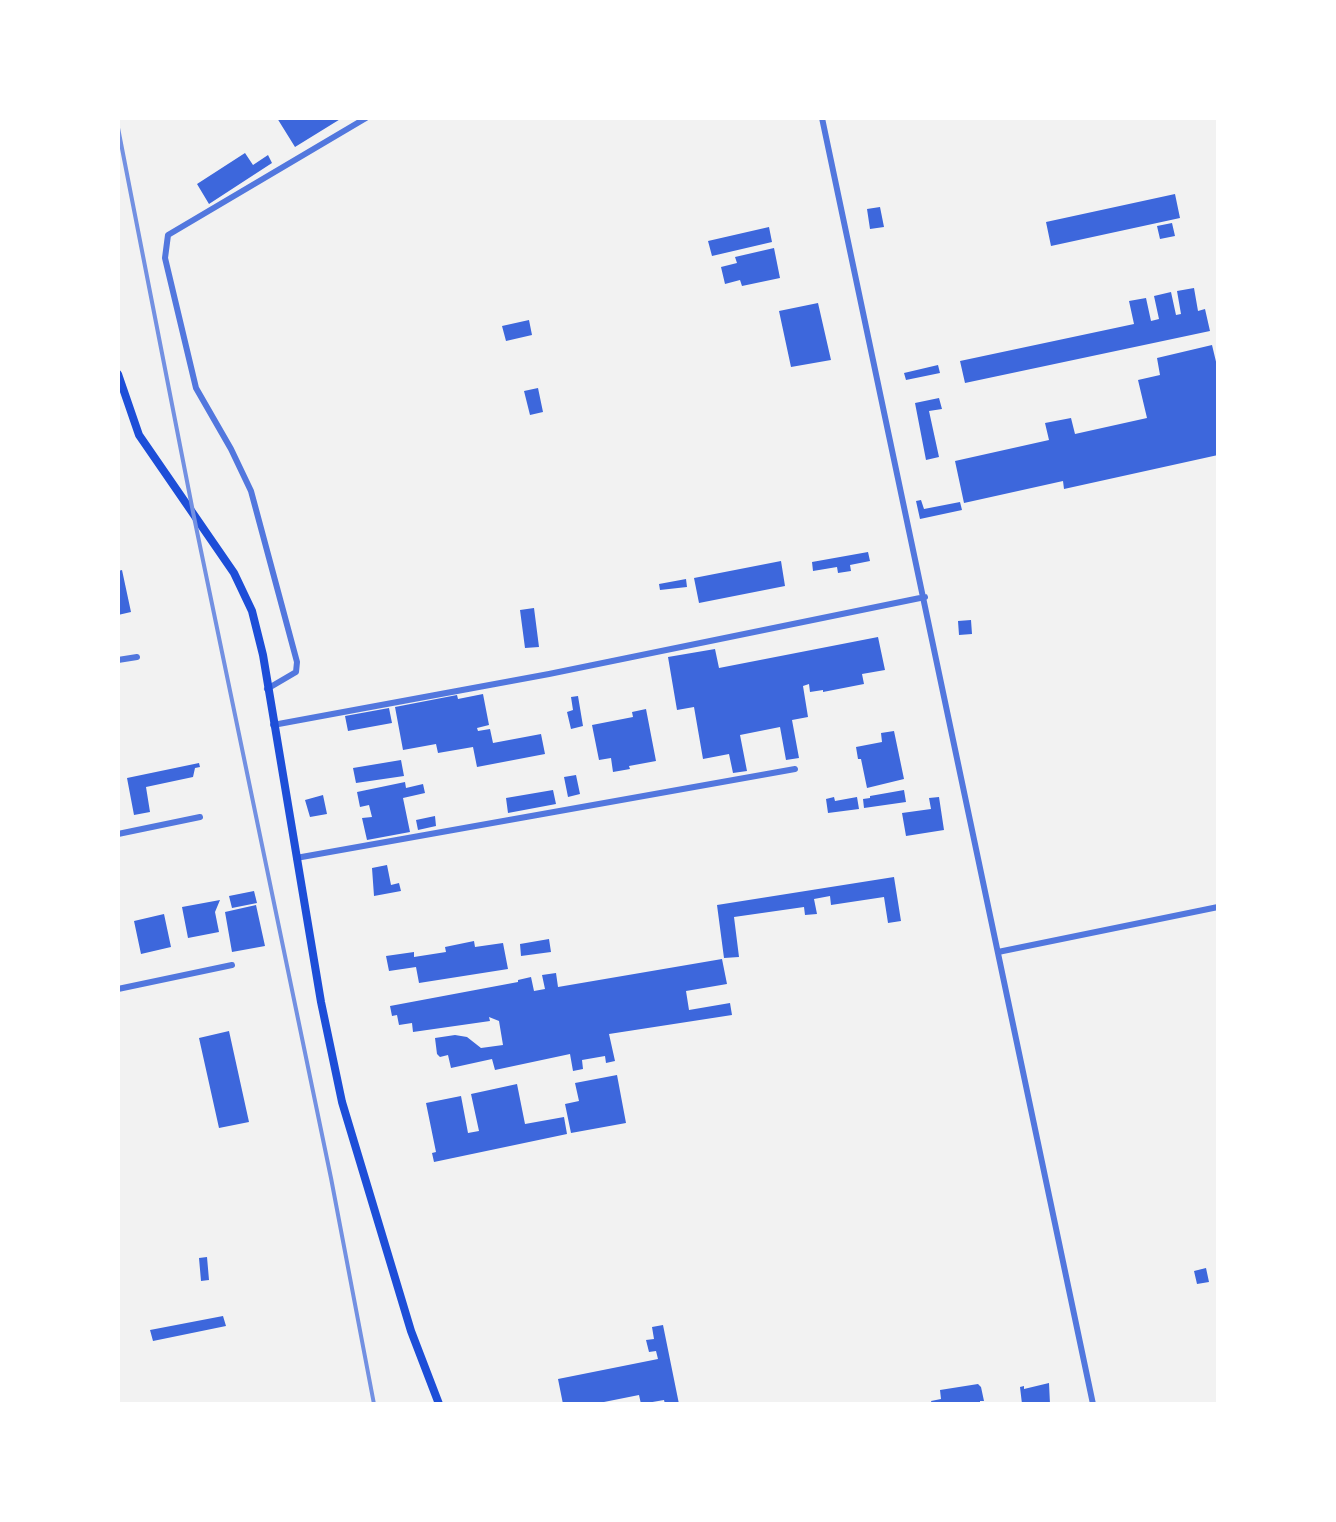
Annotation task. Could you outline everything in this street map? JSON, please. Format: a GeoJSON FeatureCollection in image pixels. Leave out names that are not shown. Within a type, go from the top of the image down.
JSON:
{"type":"FeatureCollection","features":[{"type":"Feature","properties":{"kind":"main road"},"geometry":{"type":"LineString","coordinates":[[118,374],[139,435],[234,573],[252,611],[263,655],[321,1002],[342,1102],[411,1331],[439,1404]]}},
{"type":"Feature","properties":{"kind":"street"},"geometry":{"type":"LineString","coordinates":[[267,690],[296,672],[297,662],[251,491],[196,388],[165,258],[168,235],[366,118]]}},
{"type":"Feature","properties":{"kind":"street"},"geometry":{"type":"LineString","coordinates":[[822,118],[1093,1404]]}},
{"type":"Feature","properties":{"kind":"street"},"geometry":{"type":"LineString","coordinates":[[273,725],[549,674],[925,597]]}},
{"type":"Feature","properties":{"kind":"street"},"geometry":{"type":"LineString","coordinates":[[118,660],[137,657]]}},
{"type":"Feature","properties":{"kind":"street"},"geometry":{"type":"LineString","coordinates":[[296,858],[795,769]]}},
{"type":"Feature","properties":{"kind":"street"},"geometry":{"type":"LineString","coordinates":[[118,834],[200,817]]}},
{"type":"Feature","properties":{"kind":"street"},"geometry":{"type":"LineString","coordinates":[[998,952],[1218,907]]}},
{"type":"Feature","properties":{"kind":"street"},"geometry":{"type":"LineString","coordinates":[[118,989],[232,965]]}},
{"type":"Feature","properties":{"kind":"building"},"geometry":{"type":"Polygon","coordinates":[[[277,118],[342,118],[295,147],[277,118]]]}},
{"type":"Feature","properties":{"kind":"building"},"geometry":{"type":"Polygon","coordinates":[[[245,153],[253,165],[268,155],[272,163],[209,204],[197,184],[245,153]]]}},
{"type":"Feature","properties":{"kind":"building"},"geometry":{"type":"Polygon","coordinates":[[[1175,194],[1180,218],[1051,246],[1046,222],[1175,194]]]}},
{"type":"Feature","properties":{"kind":"building"},"geometry":{"type":"Polygon","coordinates":[[[880,207],[884,227],[870,229],[867,209],[880,207]]]}},
{"type":"Feature","properties":{"kind":"building"},"geometry":{"type":"Polygon","coordinates":[[[1172,223],[1175,236],[1160,239],[1157,226],[1172,223]]]}},
{"type":"Feature","properties":{"kind":"building"},"geometry":{"type":"Polygon","coordinates":[[[769,227],[772,242],[712,256],[708,241],[769,227]]]}},
{"type":"Feature","properties":{"kind":"building"},"geometry":{"type":"Polygon","coordinates":[[[774,248],[780,278],[742,286],[740,280],[725,284],[721,267],[737,263],[735,257],[774,248]]]}},
{"type":"Feature","properties":{"kind":"building"},"geometry":{"type":"Polygon","coordinates":[[[1194,288],[1198,311],[1205,309],[1210,331],[965,383],[960,361],[1134,324],[1129,301],[1146,298],[1151,321],[1159,319],[1154,296],[1171,292],[1176,315],[1181,314],[1177,291],[1194,288]]]}},
{"type":"Feature","properties":{"kind":"building"},"geometry":{"type":"Polygon","coordinates":[[[818,303],[831,360],[791,367],[779,311],[818,303]]]}},
{"type":"Feature","properties":{"kind":"building"},"geometry":{"type":"Polygon","coordinates":[[[529,320],[532,335],[506,341],[502,326],[529,320]]]}},
{"type":"Feature","properties":{"kind":"building"},"geometry":{"type":"Polygon","coordinates":[[[1212,345],[1218,370],[1218,455],[1064,489],[1063,481],[964,503],[955,461],[1049,440],[1045,423],[1071,418],[1075,434],[1147,418],[1138,380],[1160,375],[1157,358],[1212,345]]]}},
{"type":"Feature","properties":{"kind":"building"},"geometry":{"type":"Polygon","coordinates":[[[938,365],[940,373],[906,380],[904,373],[938,365]]]}},
{"type":"Feature","properties":{"kind":"building"},"geometry":{"type":"Polygon","coordinates":[[[538,388],[543,412],[530,415],[524,391],[538,388]]]}},
{"type":"Feature","properties":{"kind":"building"},"geometry":{"type":"Polygon","coordinates":[[[939,398],[942,409],[929,411],[939,457],[926,460],[915,403],[939,398]]]}},
{"type":"Feature","properties":{"kind":"building"},"geometry":{"type":"Polygon","coordinates":[[[921,500],[924,509],[960,502],[962,510],[920,519],[916,501],[921,500]]]}},
{"type":"Feature","properties":{"kind":"building"},"geometry":{"type":"Polygon","coordinates":[[[868,552],[870,561],[850,565],[851,571],[838,573],[837,567],[813,571],[812,562],[868,552]]]}},
{"type":"Feature","properties":{"kind":"building"},"geometry":{"type":"Polygon","coordinates":[[[781,561],[785,586],[699,603],[694,578],[781,561]]]}},
{"type":"Feature","properties":{"kind":"building"},"geometry":{"type":"Polygon","coordinates":[[[122,570],[131,612],[118,615],[118,571],[122,570]]]}},
{"type":"Feature","properties":{"kind":"building"},"geometry":{"type":"Polygon","coordinates":[[[686,579],[687,587],[660,590],[659,584],[686,579]]]}},
{"type":"Feature","properties":{"kind":"building"},"geometry":{"type":"Polygon","coordinates":[[[534,608],[539,647],[525,648],[520,610],[534,608]]]}},
{"type":"Feature","properties":{"kind":"building"},"geometry":{"type":"Polygon","coordinates":[[[971,620],[972,634],[959,635],[958,621],[971,620]]]}},
{"type":"Feature","properties":{"kind":"building"},"geometry":{"type":"Polygon","coordinates":[[[878,637],[885,670],[862,674],[864,684],[823,692],[810,692],[809,684],[803,686],[808,717],[792,720],[799,758],[786,760],[780,727],[740,735],[747,771],[733,773],[729,754],[703,759],[694,707],[677,710],[668,657],[715,649],[719,668],[878,637]]]}},
{"type":"Feature","properties":{"kind":"building"},"geometry":{"type":"Polygon","coordinates":[[[483,694],[489,725],[477,728],[478,731],[490,729],[493,743],[541,734],[545,754],[477,767],[473,747],[438,753],[436,744],[403,750],[395,707],[457,695],[458,699],[483,694]]]}},
{"type":"Feature","properties":{"kind":"building"},"geometry":{"type":"Polygon","coordinates":[[[578,696],[583,726],[571,729],[567,712],[573,710],[571,697],[578,696]]]}},
{"type":"Feature","properties":{"kind":"building"},"geometry":{"type":"Polygon","coordinates":[[[389,708],[392,723],[348,731],[345,716],[389,708]]]}},
{"type":"Feature","properties":{"kind":"building"},"geometry":{"type":"Polygon","coordinates":[[[646,709],[656,761],[613,772],[611,758],[599,760],[592,725],[633,717],[632,712],[646,709]]]}},
{"type":"Feature","properties":{"kind":"building"},"geometry":{"type":"Polygon","coordinates":[[[894,731],[904,779],[867,788],[856,747],[882,742],[881,733],[894,731]]]}},
{"type":"Feature","properties":{"kind":"building"},"geometry":{"type":"Polygon","coordinates":[[[401,760],[404,776],[356,783],[353,768],[401,760]]]}},
{"type":"Feature","properties":{"kind":"building"},"geometry":{"type":"Polygon","coordinates":[[[199,763],[200,767],[195,768],[193,777],[146,787],[150,812],[134,815],[127,778],[199,763]]]}},
{"type":"Feature","properties":{"kind":"building"},"geometry":{"type":"Polygon","coordinates":[[[576,775],[580,794],[568,797],[564,777],[576,775]]]}},
{"type":"Feature","properties":{"kind":"building"},"geometry":{"type":"Polygon","coordinates":[[[405,782],[406,788],[423,784],[425,793],[403,798],[410,832],[367,840],[362,818],[372,817],[369,805],[360,807],[357,792],[405,782]]]}},
{"type":"Feature","properties":{"kind":"building"},"geometry":{"type":"Polygon","coordinates":[[[553,790],[556,804],[508,813],[506,798],[553,790]]]}},
{"type":"Feature","properties":{"kind":"building"},"geometry":{"type":"Polygon","coordinates":[[[904,790],[906,802],[864,808],[863,799],[904,790]]]}},
{"type":"Feature","properties":{"kind":"building"},"geometry":{"type":"Polygon","coordinates":[[[323,795],[327,814],[310,817],[305,800],[323,795]]]}},
{"type":"Feature","properties":{"kind":"building"},"geometry":{"type":"Polygon","coordinates":[[[834,797],[835,801],[857,797],[859,809],[828,813],[826,799],[834,797]]]}},
{"type":"Feature","properties":{"kind":"building"},"geometry":{"type":"Polygon","coordinates":[[[939,797],[944,830],[906,836],[902,813],[931,809],[929,798],[939,797]]]}},
{"type":"Feature","properties":{"kind":"building"},"geometry":{"type":"Polygon","coordinates":[[[435,816],[436,826],[418,830],[416,820],[435,816]]]}},
{"type":"Feature","properties":{"kind":"building"},"geometry":{"type":"Polygon","coordinates":[[[387,865],[391,885],[399,883],[401,891],[374,896],[372,868],[387,865]]]}},
{"type":"Feature","properties":{"kind":"building"},"geometry":{"type":"Polygon","coordinates":[[[894,877],[901,921],[888,923],[884,897],[831,905],[830,896],[814,899],[817,914],[805,915],[804,907],[734,917],[739,957],[724,958],[717,905],[894,877]]]}},
{"type":"Feature","properties":{"kind":"building"},"geometry":{"type":"Polygon","coordinates":[[[254,891],[257,903],[232,908],[229,896],[254,891]]]}},
{"type":"Feature","properties":{"kind":"building"},"geometry":{"type":"Polygon","coordinates":[[[220,900],[215,912],[219,932],[188,938],[182,907],[220,900]]]}},
{"type":"Feature","properties":{"kind":"building"},"geometry":{"type":"Polygon","coordinates":[[[256,905],[265,946],[232,952],[225,912],[256,905]]]}},
{"type":"Feature","properties":{"kind":"building"},"geometry":{"type":"Polygon","coordinates":[[[164,914],[171,947],[141,954],[134,921],[164,914]]]}},
{"type":"Feature","properties":{"kind":"building"},"geometry":{"type":"Polygon","coordinates":[[[549,939],[551,952],[521,956],[520,944],[549,939]]]}},
{"type":"Feature","properties":{"kind":"building"},"geometry":{"type":"Polygon","coordinates":[[[474,941],[475,947],[503,943],[508,969],[419,983],[416,967],[389,971],[386,956],[414,952],[414,957],[446,952],[445,947],[474,941]]]}},
{"type":"Feature","properties":{"kind":"building"},"geometry":{"type":"Polygon","coordinates":[[[722,959],[727,984],[686,991],[689,1010],[730,1003],[732,1015],[609,1034],[615,1061],[606,1063],[605,1056],[582,1060],[583,1069],[573,1071],[570,1054],[495,1070],[492,1059],[451,1068],[448,1055],[440,1057],[437,1054],[435,1038],[467,1037],[481,1048],[503,1045],[499,1021],[489,1017],[490,1021],[413,1032],[412,1023],[399,1025],[397,1015],[392,1016],[390,1006],[531,977],[534,991],[545,989],[542,975],[556,973],[558,987],[722,959]]]}},
{"type":"Feature","properties":{"kind":"building"},"geometry":{"type":"Polygon","coordinates":[[[229,1031],[249,1122],[219,1128],[199,1038],[229,1031]]]}},
{"type":"Feature","properties":{"kind":"building"},"geometry":{"type":"Polygon","coordinates":[[[617,1075],[626,1123],[571,1133],[565,1104],[579,1101],[575,1083],[617,1075]]]}},
{"type":"Feature","properties":{"kind":"building"},"geometry":{"type":"Polygon","coordinates":[[[517,1084],[525,1124],[564,1117],[567,1134],[434,1162],[432,1153],[436,1152],[426,1103],[461,1096],[468,1133],[479,1131],[471,1094],[517,1084]]]}},
{"type":"Feature","properties":{"kind":"building"},"geometry":{"type":"Polygon","coordinates":[[[207,1257],[209,1280],[201,1281],[199,1258],[207,1257]]]}},
{"type":"Feature","properties":{"kind":"building"},"geometry":{"type":"Polygon","coordinates":[[[1206,1268],[1209,1282],[1197,1284],[1194,1271],[1206,1268]]]}},
{"type":"Feature","properties":{"kind":"building"},"geometry":{"type":"Polygon","coordinates":[[[223,1316],[226,1326],[153,1341],[150,1330],[223,1316]]]}},
{"type":"Feature","properties":{"kind":"building"},"geometry":{"type":"Polygon","coordinates":[[[663,1325],[679,1404],[665,1404],[664,1400],[641,1404],[639,1395],[594,1404],[563,1404],[558,1379],[658,1359],[656,1351],[649,1352],[646,1340],[654,1339],[652,1327],[663,1325]]]}},
{"type":"Feature","properties":{"kind":"building"},"geometry":{"type":"Polygon","coordinates":[[[1049,1383],[1050,1404],[1022,1404],[1020,1387],[1024,1386],[1024,1389],[1049,1383]]]}},
{"type":"Feature","properties":{"kind":"building"},"geometry":{"type":"Polygon","coordinates":[[[978,1384],[984,1401],[980,1404],[932,1404],[931,1401],[941,1399],[940,1390],[978,1384]]]}},
{"type":"Feature","properties":{"kind":"railway"},"geometry":{"type":"LineString","coordinates":[[118,128],[374,1404]]}}]}
